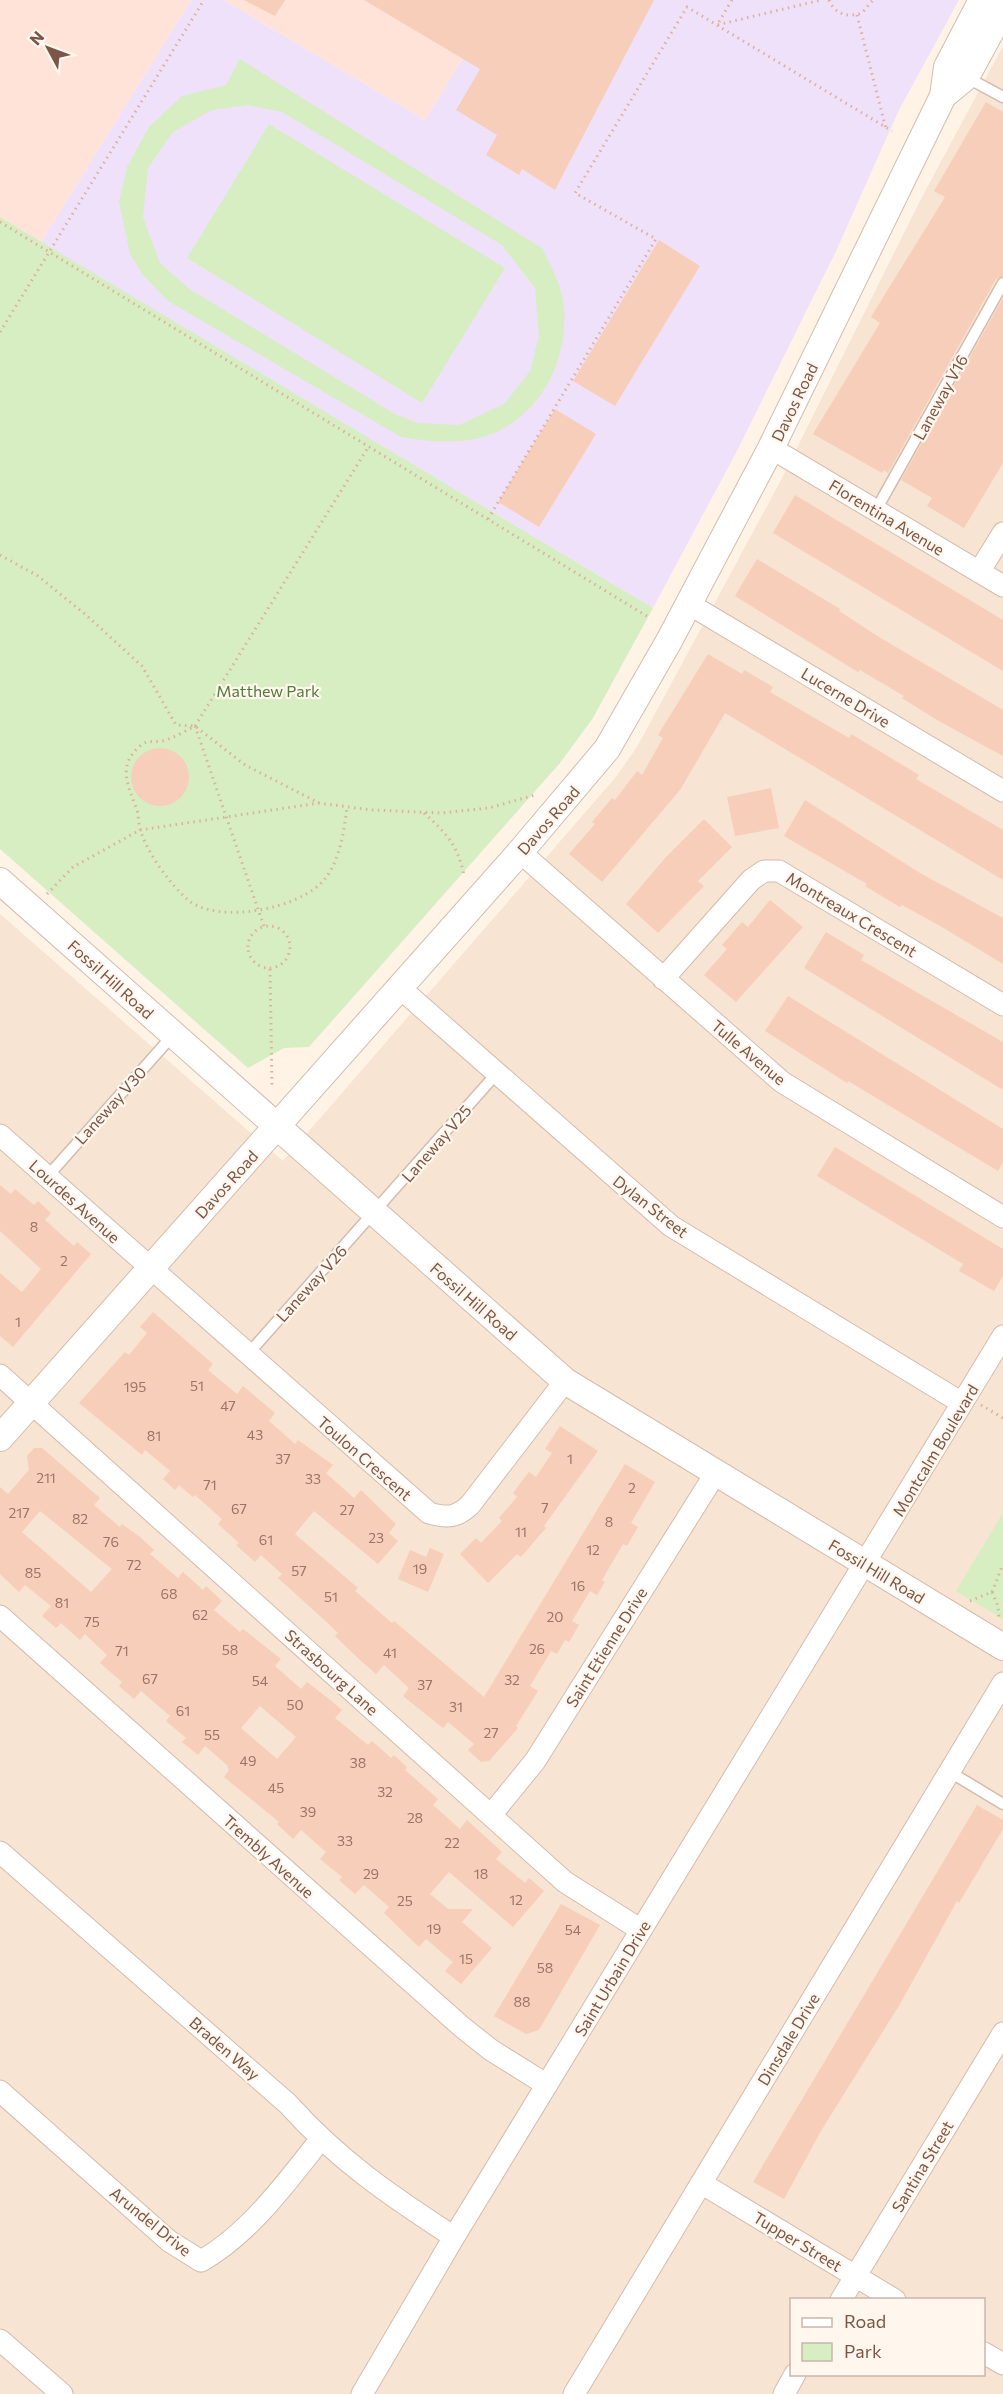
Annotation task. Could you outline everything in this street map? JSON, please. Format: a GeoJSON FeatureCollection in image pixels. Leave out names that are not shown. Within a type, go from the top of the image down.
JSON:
{"type":"FeatureCollection","features":[{"type":"Feature","properties":{"kind":"street","name":"Davos Road"},"geometry":{"type":"LineString","coordinates":[[0,1438],[520,852],[607,749],[689,604],[771,448],[943,96],[947,68],[982,0]]}},
{"type":"Feature","properties":{"kind":"street","name":"Davos Road"},"geometry":{"type":"LineString","coordinates":[[943,96],[966,77],[1003,9]]}},
{"type":"Feature","properties":{"kind":"street","name":"Florentina Avenue"},"geometry":{"type":"LineString","coordinates":[[771,448],[1003,586]]}},
{"type":"Feature","properties":{"kind":"street"},"geometry":{"type":"LineString","coordinates":[[980,572],[1003,533]]}},
{"type":"Feature","properties":{"kind":"street","name":"Lucerne Drive"},"geometry":{"type":"LineString","coordinates":[[689,604],[1003,791]]}},
{"type":"Feature","properties":{"kind":"street","name":"Tulle Avenue"},"geometry":{"type":"LineString","coordinates":[[520,852],[783,1082],[1003,1216]]}},
{"type":"Feature","properties":{"kind":"street","name":"Montreaux Crescent"},"geometry":{"type":"LineString","coordinates":[[663,979],[751,880],[764,871],[779,871],[1003,1005]]}},
{"type":"Feature","properties":{"kind":"street","name":"Fossil Hill Road"},"geometry":{"type":"LineString","coordinates":[[0,881],[565,1381],[1003,1647]]}},
{"type":"Feature","properties":{"kind":"street","name":"Dylan Street"},"geometry":{"type":"LineString","coordinates":[[400,988],[671,1226],[971,1404]]}},
{"type":"Feature","properties":{"kind":"street","name":"Lourdes Avenue"},"geometry":{"type":"LineString","coordinates":[[0,1135],[151,1268]]}},
{"type":"Feature","properties":{"kind":"street","name":"Toulon Crescent"},"geometry":{"type":"LineString","coordinates":[[151,1268],[429,1513],[448,1518],[461,1514],[565,1381]]}},
{"type":"Feature","properties":{"kind":"street","name":"Montcalm Boulevard"},"geometry":{"type":"LineString","coordinates":[[866,1564],[971,1404],[1003,1335]]}},
{"type":"Feature","properties":{"kind":"street","name":"Strasbourg Lane"},"geometry":{"type":"LineString","coordinates":[[0,1375],[577,1892],[641,1930]]}},
{"type":"Feature","properties":{"kind":"street","name":"Saint Etienne Drive"},"geometry":{"type":"LineString","coordinates":[[491,1815],[535,1761],[715,1474]]}},
{"type":"Feature","properties":{"kind":"street","name":"Saint Urbain Drive"},"geometry":{"type":"LineString","coordinates":[[362,2394],[454,2237],[866,1564]]}},
{"type":"Feature","properties":{"kind":"street","name":"Trembly Avenue"},"geometry":{"type":"LineString","coordinates":[[0,1616],[462,2027],[491,2050],[547,2085]]}},
{"type":"Feature","properties":{"kind":"street","name":"Dinsdale Drive"},"geometry":{"type":"LineString","coordinates":[[574,2394],[1003,1683]]}},
{"type":"Feature","properties":{"kind":"street","name":"Braden Way"},"geometry":{"type":"LineString","coordinates":[[0,1852],[288,2104],[320,2140],[382,2191],[454,2237]]}},
{"type":"Feature","properties":{"kind":"street","name":"Santina Street"},"geometry":{"type":"LineString","coordinates":[[842,2298],[1003,2033]]}},
{"type":"Feature","properties":{"kind":"street","name":"Arundel Drive"},"geometry":{"type":"LineString","coordinates":[[0,2091],[169,2241],[201,2261],[224,2248],[287,2182],[320,2140]]}},
{"type":"Feature","properties":{"kind":"street","name":"Tupper Street"},"geometry":{"type":"LineString","coordinates":[[701,2183],[892,2298]]}},
{"type":"Feature","properties":{"kind":"street"},"geometry":{"type":"LineString","coordinates":[[0,2340],[62,2394]]}},
{"type":"Feature","properties":{"kind":"street"},"geometry":{"type":"LineString","coordinates":[[985,2354],[1003,2364]]}},
{"type":"Feature","properties":{"kind":"street"},"geometry":{"type":"LineString","coordinates":[[784,2394],[794,2376]]}},
{"type":"Feature","properties":{"kind":"lane"},"geometry":{"type":"LineString","coordinates":[[966,77],[1003,97]]}},
{"type":"Feature","properties":{"kind":"lane","name":"Laneway V16"},"geometry":{"type":"LineString","coordinates":[[876,510],[1003,284]]}},
{"type":"Feature","properties":{"kind":"lane","name":"Laneway V30"},"geometry":{"type":"LineString","coordinates":[[47,1177],[174,1034]]}},
{"type":"Feature","properties":{"kind":"lane","name":"Laneway V25"},"geometry":{"type":"LineString","coordinates":[[374,1212],[497,1073]]}},
{"type":"Feature","properties":{"kind":"lane","name":"Laneway V26"},"geometry":{"type":"LineString","coordinates":[[248,1354],[374,1212]]}},
{"type":"Feature","properties":{"kind":"lane"},"geometry":{"type":"LineString","coordinates":[[950,1772],[1003,1804]]}},
{"type":"Feature","properties":{"kind":"path"},"geometry":{"type":"LineString","coordinates":[[0,333],[204,0]]}},
{"type":"Feature","properties":{"kind":"path"},"geometry":{"type":"LineString","coordinates":[[717,25],[732,0]]}},
{"type":"Feature","properties":{"kind":"path"},"geometry":{"type":"LineString","coordinates":[[717,25],[821,0]]}},
{"type":"Feature","properties":{"kind":"path"},"geometry":{"type":"LineString","coordinates":[[829,0],[840,14],[857,15],[867,9],[873,0]]}},
{"type":"Feature","properties":{"kind":"path"},"geometry":{"type":"LineString","coordinates":[[488,519],[656,239],[575,193],[687,7],[892,131]]}},
{"type":"Feature","properties":{"kind":"path"},"geometry":{"type":"LineString","coordinates":[[857,15],[886,129]]}},
{"type":"Feature","properties":{"kind":"path"},"geometry":{"type":"LineString","coordinates":[[0,222],[650,618]]}},
{"type":"Feature","properties":{"kind":"path"},"geometry":{"type":"LineString","coordinates":[[0,321],[5,324]]}},
{"type":"Feature","properties":{"kind":"path"},"geometry":{"type":"LineString","coordinates":[[347,807],[339,849],[324,879],[311,891],[259,912],[222,912],[191,902],[169,881],[140,830],[137,809],[126,788],[125,766],[139,747],[148,741],[161,741],[195,726],[369,446]]}},
{"type":"Feature","properties":{"kind":"path"},"geometry":{"type":"LineString","coordinates":[[0,555],[38,576],[86,615],[142,666],[176,725],[195,726],[245,765],[319,803]]}},
{"type":"Feature","properties":{"kind":"path"},"geometry":{"type":"LineString","coordinates":[[195,726],[264,926]]}},
{"type":"Feature","properties":{"kind":"path"},"geometry":{"type":"LineString","coordinates":[[47,894],[73,867],[140,830],[319,803],[423,812],[489,808],[535,795]]}},
{"type":"Feature","properties":{"kind":"path"},"geometry":{"type":"LineString","coordinates":[[423,812],[451,837],[464,875]]}},
{"type":"Feature","properties":{"kind":"path"},"geometry":{"type":"LineString","coordinates":[[264,926],[276,927],[283,931],[290,946],[285,961],[270,969],[255,963],[248,949],[253,933],[264,926]]}},
{"type":"Feature","properties":{"kind":"path"},"geometry":{"type":"LineString","coordinates":[[270,969],[272,1086]]}},
{"type":"Feature","properties":{"kind":"path"},"geometry":{"type":"LineString","coordinates":[[971,1404],[1003,1418]]}},
{"type":"Feature","properties":{"kind":"path"},"geometry":{"type":"LineString","coordinates":[[999,1619],[998,1606],[992,1593],[1003,1564]]}},
{"type":"Feature","properties":{"kind":"path"},"geometry":{"type":"LineString","coordinates":[[970,1601],[992,1593]]}},
{"type":"Feature","properties":{"kind":"shaded area"},"geometry":{"type":"Polygon","coordinates":[[[0,0],[191,0],[41,242],[0,217],[0,0]]]}},
{"type":"Feature","properties":{"kind":"shaded area"},"geometry":{"type":"Polygon","coordinates":[[[191,0],[224,0],[425,120],[498,0],[959,0],[899,110],[837,249],[737,451],[653,608],[41,242],[191,0]]]}},
{"type":"Feature","properties":{"kind":"shaded area"},"geometry":{"type":"Polygon","coordinates":[[[224,0],[498,0],[425,120],[224,0]]]}},
{"type":"Feature","properties":{"kind":"shaded area"},"geometry":{"type":"Polygon","coordinates":[[[1003,46],[1003,2394],[0,2394],[0,914],[283,1161],[615,778],[637,747],[780,482],[921,199],[1003,46]]]}},
{"type":"Feature","properties":{"kind":"green space"},"geometry":{"type":"Polygon","coordinates":[[[240,59],[542,248],[561,292],[564,330],[554,372],[530,408],[514,422],[474,439],[437,441],[401,437],[168,301],[143,275],[130,254],[119,202],[127,167],[149,127],[182,96],[226,85],[240,59]],[[248,105],[212,110],[173,132],[148,168],[143,217],[160,263],[188,288],[395,414],[418,423],[459,425],[504,404],[530,371],[539,336],[535,288],[502,245],[282,112],[248,105]]]}},
{"type":"Feature","properties":{"kind":"green space"},"geometry":{"type":"Polygon","coordinates":[[[269,124],[505,268],[422,403],[187,258],[269,124]]]}},
{"type":"Feature","properties":{"kind":"green space","name":"Matthew Park"},"geometry":{"type":"Polygon","coordinates":[[[0,217],[653,608],[593,718],[560,763],[309,1047],[284,1048],[248,1068],[0,849],[0,217]]]}},
{"type":"Feature","properties":{"kind":"green space"},"geometry":{"type":"Polygon","coordinates":[[[1003,1513],[1003,1619],[956,1591],[1003,1513]]]}},
{"type":"Feature","properties":{"kind":"building"},"geometry":{"type":"Polygon","coordinates":[[[244,0],[285,0],[275,16],[244,0]]]}},
{"type":"Feature","properties":{"kind":"building"},"geometry":{"type":"Polygon","coordinates":[[[364,0],[654,0],[555,190],[522,169],[519,175],[486,155],[497,135],[456,110],[480,69],[364,0]]]}},
{"type":"Feature","properties":{"kind":"building"},"geometry":{"type":"Polygon","coordinates":[[[986,102],[1003,112],[1003,276],[996,279],[888,473],[884,470],[882,473],[813,434],[880,323],[871,317],[945,197],[934,191],[986,102]]]}},
{"type":"Feature","properties":{"kind":"building"},"geometry":{"type":"Polygon","coordinates":[[[659,240],[700,266],[615,406],[573,381],[659,240]]]}},
{"type":"Feature","properties":{"kind":"building"},"geometry":{"type":"Polygon","coordinates":[[[1003,298],[1003,463],[964,528],[927,506],[932,498],[901,480],[1003,298]]]}},
{"type":"Feature","properties":{"kind":"building"},"geometry":{"type":"Polygon","coordinates":[[[555,409],[596,434],[539,527],[498,502],[555,409]]]}},
{"type":"Feature","properties":{"kind":"building"},"geometry":{"type":"Polygon","coordinates":[[[795,495],[1003,620],[1003,671],[773,533],[795,495]]]}},
{"type":"Feature","properties":{"kind":"building"},"geometry":{"type":"Polygon","coordinates":[[[757,559],[840,609],[839,611],[879,637],[1003,710],[1003,756],[937,720],[902,698],[904,696],[860,670],[858,672],[735,596],[757,559]]]}},
{"type":"Feature","properties":{"kind":"building"},"geometry":{"type":"Polygon","coordinates":[[[708,654],[742,674],[744,670],[773,687],[770,692],[849,738],[851,734],[919,775],[916,779],[1003,830],[1003,880],[725,713],[680,790],[602,882],[569,854],[595,824],[592,822],[612,798],[615,800],[637,771],[642,775],[663,738],[658,735],[708,654]]]}},
{"type":"Feature","properties":{"kind":"building"},"geometry":{"type":"Polygon","coordinates":[[[154,748],[166,748],[181,756],[189,771],[189,783],[181,798],[166,806],[154,806],[139,798],[131,783],[131,771],[139,756],[154,748]]]}},
{"type":"Feature","properties":{"kind":"building"},"geometry":{"type":"Polygon","coordinates":[[[771,788],[779,828],[735,836],[727,797],[771,788]]]}},
{"type":"Feature","properties":{"kind":"building"},"geometry":{"type":"Polygon","coordinates":[[[805,800],[920,873],[1003,918],[1003,964],[942,927],[902,905],[900,907],[865,886],[867,884],[784,836],[805,800]]]}},
{"type":"Feature","properties":{"kind":"building"},"geometry":{"type":"Polygon","coordinates":[[[704,819],[732,847],[698,881],[704,886],[658,933],[626,904],[666,857],[704,819]]]}},
{"type":"Feature","properties":{"kind":"building"},"geometry":{"type":"Polygon","coordinates":[[[770,900],[803,927],[736,1002],[704,975],[727,949],[722,945],[742,922],[748,927],[770,900]]]}},
{"type":"Feature","properties":{"kind":"building"},"geometry":{"type":"Polygon","coordinates":[[[826,932],[864,955],[861,960],[1003,1042],[1003,1090],[804,968],[826,932]]]}},
{"type":"Feature","properties":{"kind":"building"},"geometry":{"type":"Polygon","coordinates":[[[788,996],[1003,1129],[1003,1162],[998,1171],[848,1081],[847,1083],[765,1031],[788,996]]]}},
{"type":"Feature","properties":{"kind":"building"},"geometry":{"type":"Polygon","coordinates":[[[835,1147],[1003,1249],[1003,1276],[994,1291],[959,1271],[963,1264],[817,1176],[835,1147]]]}},
{"type":"Feature","properties":{"kind":"building"},"geometry":{"type":"Polygon","coordinates":[[[0,1185],[11,1194],[15,1189],[34,1205],[38,1201],[51,1213],[45,1220],[74,1246],[77,1242],[91,1254],[13,1347],[0,1336],[0,1273],[22,1292],[41,1269],[0,1231],[0,1185]]]}},
{"type":"Feature","properties":{"kind":"building"},"geometry":{"type":"Polygon","coordinates":[[[153,1312],[213,1364],[208,1370],[237,1394],[243,1386],[275,1413],[269,1421],[295,1444],[298,1440],[333,1465],[326,1473],[354,1498],[361,1490],[396,1524],[389,1533],[398,1541],[378,1564],[314,1511],[295,1534],[358,1588],[355,1591],[392,1623],[394,1621],[484,1697],[625,1464],[655,1482],[631,1523],[638,1527],[627,1546],[623,1544],[602,1580],[605,1582],[597,1595],[590,1591],[572,1621],[579,1625],[569,1642],[565,1640],[557,1654],[551,1651],[530,1686],[538,1691],[516,1726],[518,1728],[489,1761],[481,1762],[468,1750],[474,1744],[448,1722],[443,1728],[403,1696],[409,1688],[384,1665],[376,1674],[335,1636],[338,1633],[331,1626],[278,1578],[282,1574],[261,1555],[255,1562],[236,1545],[239,1543],[218,1524],[222,1519],[195,1495],[193,1497],[179,1485],[175,1490],[163,1479],[170,1471],[145,1450],[142,1455],[79,1403],[125,1352],[129,1355],[147,1333],[140,1327],[153,1312]]]}},
{"type":"Feature","properties":{"kind":"building"},"geometry":{"type":"Polygon","coordinates":[[[560,1426],[598,1451],[544,1526],[546,1528],[521,1557],[517,1554],[488,1583],[460,1554],[476,1538],[481,1543],[502,1521],[499,1518],[517,1497],[513,1493],[529,1472],[536,1477],[552,1453],[545,1449],[560,1426]]]}},
{"type":"Feature","properties":{"kind":"building"},"geometry":{"type":"Polygon","coordinates":[[[34,1448],[42,1448],[100,1498],[94,1505],[120,1527],[122,1524],[140,1537],[154,1550],[150,1554],[178,1578],[183,1572],[203,1590],[206,1586],[222,1601],[214,1610],[240,1632],[243,1629],[281,1659],[275,1666],[301,1689],[307,1682],[329,1699],[342,1710],[335,1718],[368,1745],[372,1741],[391,1758],[394,1755],[407,1767],[405,1770],[438,1799],[433,1805],[460,1829],[467,1820],[502,1852],[496,1859],[525,1883],[529,1878],[544,1891],[513,1927],[449,1872],[430,1894],[448,1909],[473,1909],[462,1922],[492,1948],[461,1984],[445,1971],[453,1962],[426,1939],[419,1947],[384,1913],[389,1907],[364,1885],[355,1894],[339,1880],[342,1877],[320,1859],[326,1852],[301,1830],[293,1839],[277,1824],[279,1822],[224,1777],[229,1770],[227,1765],[205,1746],[198,1755],[182,1742],[186,1738],[166,1721],[170,1716],[141,1691],[134,1699],[119,1686],[122,1682],[100,1663],[107,1655],[85,1634],[80,1640],[61,1623],[56,1628],[42,1616],[51,1606],[25,1585],[19,1592],[0,1574],[0,1487],[8,1494],[29,1470],[27,1456],[34,1448]],[[40,1511],[22,1532],[91,1592],[112,1569],[40,1511]],[[260,1706],[241,1728],[277,1759],[296,1737],[260,1706]]]}},
{"type":"Feature","properties":{"kind":"building"},"geometry":{"type":"Polygon","coordinates":[[[430,1548],[444,1554],[428,1592],[398,1579],[410,1550],[426,1557],[430,1548]]]}},
{"type":"Feature","properties":{"kind":"building"},"geometry":{"type":"Polygon","coordinates":[[[977,1805],[1003,1820],[1003,1829],[959,1903],[957,1901],[900,2004],[821,2131],[784,2199],[753,2182],[977,1805]]]}},
{"type":"Feature","properties":{"kind":"building"},"geometry":{"type":"Polygon","coordinates":[[[561,1904],[600,1925],[539,2030],[526,2034],[494,2016],[561,1904]]]}}]}
